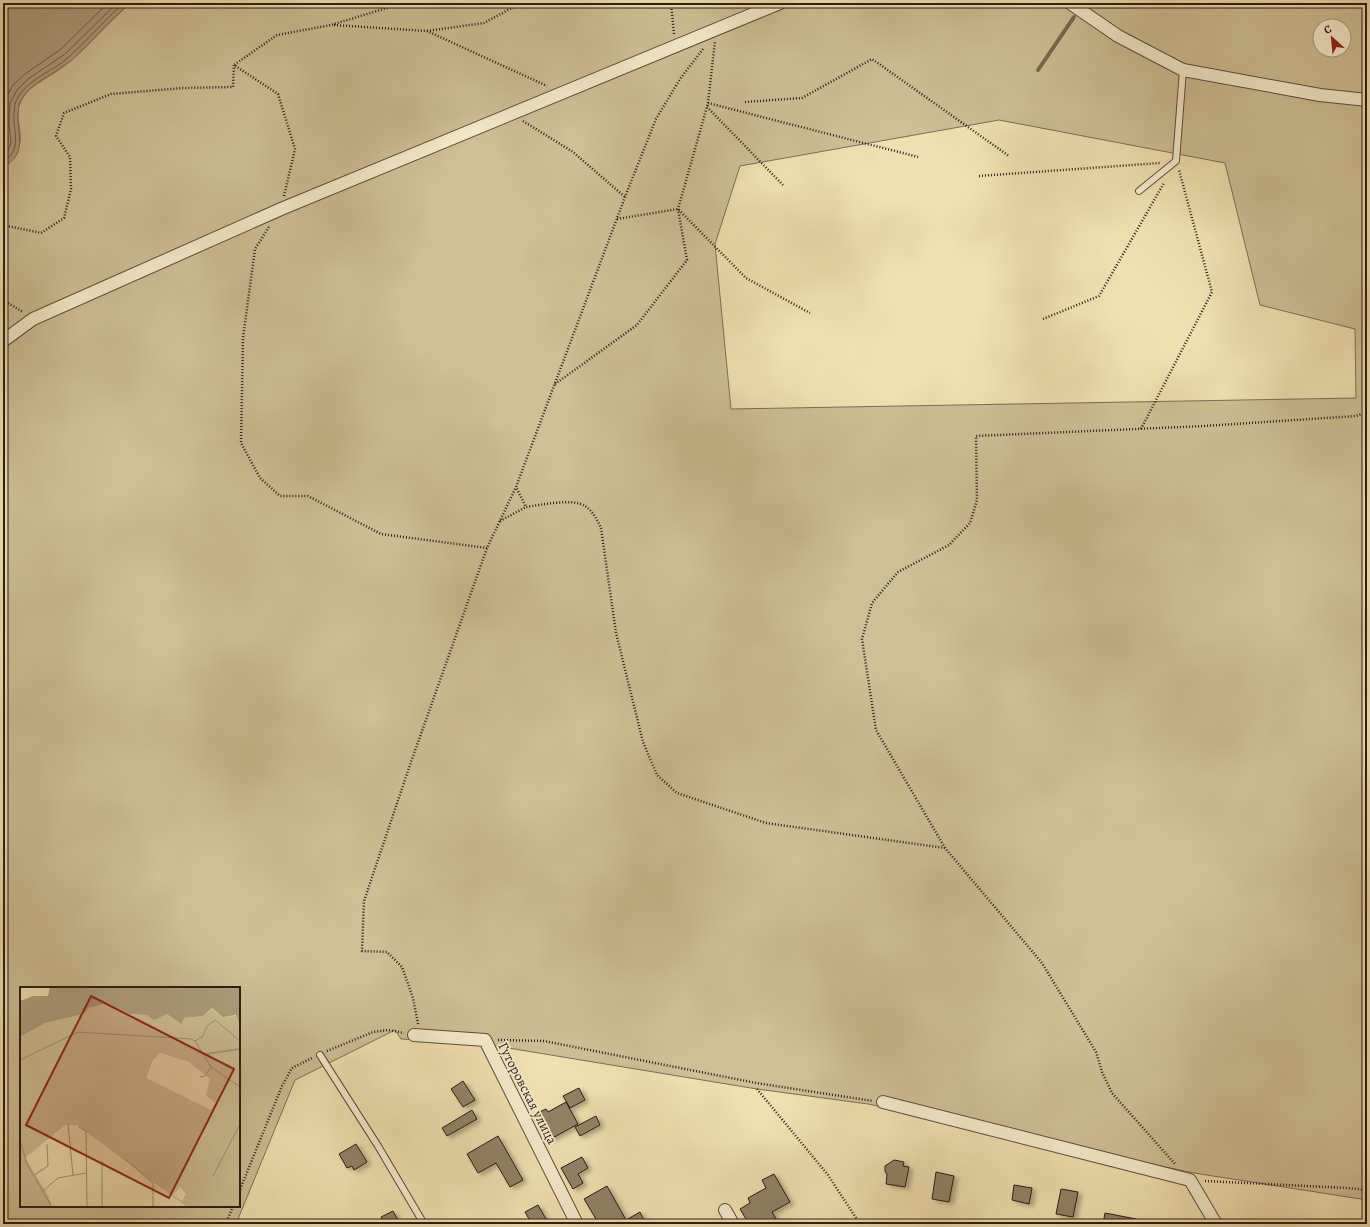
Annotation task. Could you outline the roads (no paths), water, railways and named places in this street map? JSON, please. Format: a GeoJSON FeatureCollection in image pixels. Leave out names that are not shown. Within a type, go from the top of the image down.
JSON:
{"type":"FeatureCollection","features":[{"type":"Feature","properties":{"kind":"street"},"geometry":{"type":"LineString","coordinates":[[3,341],[33,318],[281,209],[780,3]]}},
{"type":"Feature","properties":{"kind":"street"},"geometry":{"type":"LineString","coordinates":[[1070,3],[1118,36],[1183,70],[1320,95],[1367,100]]}},
{"type":"Feature","properties":{"kind":"street","name":"Гуторовская улица"},"geometry":{"type":"LineString","coordinates":[[414,1035],[485,1040],[577,1224]]}},
{"type":"Feature","properties":{"kind":"street"},"geometry":{"type":"LineString","coordinates":[[883,1102],[1190,1180],[1216,1224]]}},
{"type":"Feature","properties":{"kind":"street"},"geometry":{"type":"LineString","coordinates":[[725,1210],[733,1224]]}},
{"type":"Feature","properties":{"kind":"lane"},"geometry":{"type":"LineString","coordinates":[[1139,191],[1176,161],[1183,70]]}},
{"type":"Feature","properties":{"kind":"lane"},"geometry":{"type":"LineString","coordinates":[[320,1055],[378,1146],[424,1224]]}},
{"type":"Feature","properties":{"kind":"water"},"geometry":{"type":"Polygon","coordinates":[[[3,3],[131,3],[72,60],[36,84],[24,95],[19,103],[18,114],[20,144],[16,156],[11,162],[3,167],[3,3]]]}},
{"type":"Feature","properties":{"kind":"waterway"},"geometry":{"type":"LineString","coordinates":[[1038,70],[1074,17]]}}]}
